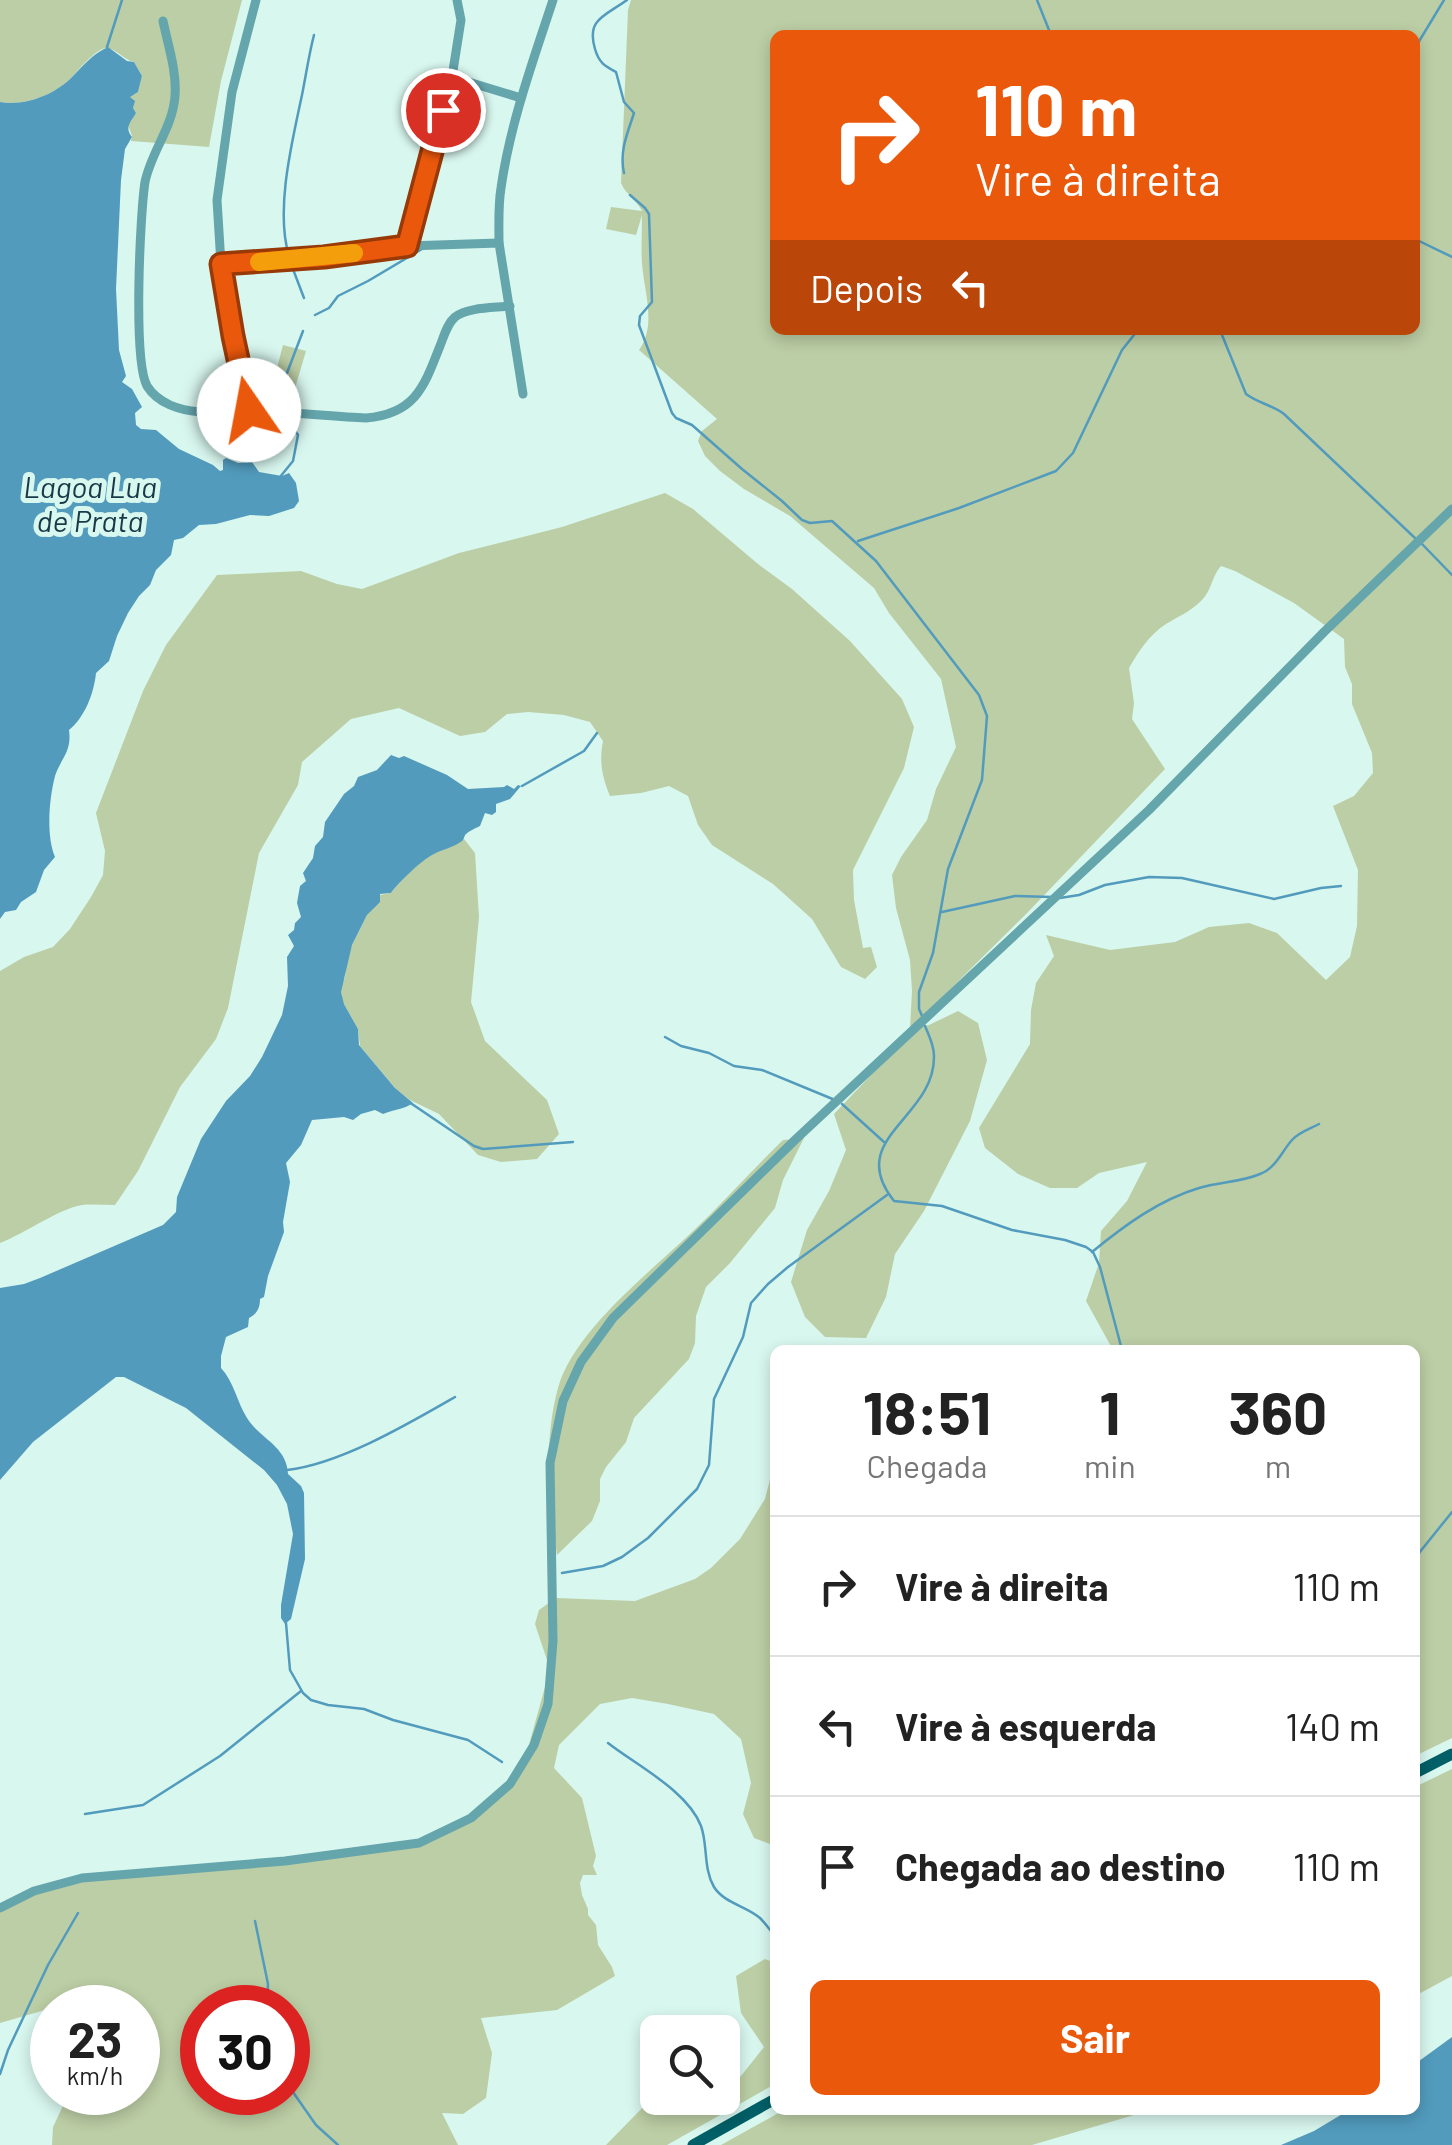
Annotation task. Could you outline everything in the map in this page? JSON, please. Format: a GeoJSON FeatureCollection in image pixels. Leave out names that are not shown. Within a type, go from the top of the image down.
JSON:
{"type":"FeatureCollection","features":[{"type":"Feature","properties":{"kind":"main road"},"geometry":{"type":"LineString","coordinates":[[1420,1770],[1452,1754]]}},
{"type":"Feature","properties":{"kind":"main road"},"geometry":{"type":"LineString","coordinates":[[693,2145],[770,2102]]}},
{"type":"Feature","properties":{"kind":"street"},"geometry":{"type":"LineString","coordinates":[[249,410],[221,264],[216,200],[232,92],[256,0]]}},
{"type":"Feature","properties":{"kind":"street"},"geometry":{"type":"LineString","coordinates":[[407,246],[452,76],[461,20],[457,0]]}},
{"type":"Feature","properties":{"kind":"street"},"geometry":{"type":"LineString","coordinates":[[523,394],[499,243],[500,193],[522,98],[553,0]]}},
{"type":"Feature","properties":{"kind":"street"},"geometry":{"type":"LineString","coordinates":[[164,21],[175,99],[146,181],[140,266],[140,361],[146,384],[154,395],[168,404],[208,414],[249,410],[366,418],[394,414],[418,392],[456,316],[510,306]]}},
{"type":"Feature","properties":{"kind":"street"},"geometry":{"type":"LineString","coordinates":[[452,76],[522,98]]}},
{"type":"Feature","properties":{"kind":"street"},"geometry":{"type":"LineString","coordinates":[[221,264],[407,246],[499,243]]}},
{"type":"Feature","properties":{"kind":"street"},"geometry":{"type":"LineString","coordinates":[[0,1908],[34,1890],[82,1878],[285,1862],[419,1843],[471,1818],[510,1784],[534,1746],[548,1704],[553,1641],[550,1463],[563,1401],[581,1362],[613,1318],[796,1139],[1149,810],[1452,509]]}},
{"type":"Feature","properties":{"kind":"green space"},"geometry":{"type":"Polygon","coordinates":[[[0,0],[242,0],[209,147],[131,141],[128,125],[136,113],[134,100],[129,97],[138,92],[142,76],[134,62],[109,48],[97,52],[62,86],[46,95],[27,101],[0,102],[0,0]]]}},
{"type":"Feature","properties":{"kind":"green space"},"geometry":{"type":"Polygon","coordinates":[[[631,0],[1452,0],[1452,1738],[1420,1754],[1420,1345],[1110,1345],[1086,1301],[1099,1263],[1101,1231],[1127,1201],[1147,1162],[1099,1173],[1077,1188],[1050,1188],[1018,1174],[985,1148],[979,1128],[1030,1044],[1036,983],[1054,956],[1046,935],[1110,950],[1175,942],[1209,927],[1249,923],[1277,933],[1326,980],[1350,957],[1357,926],[1358,870],[1333,806],[1354,796],[1373,773],[1372,753],[1352,704],[1344,639],[1294,603],[1221,566],[1201,601],[1160,628],[1145,644],[1129,668],[1132,719],[1165,769],[911,1028],[929,1025],[958,1011],[978,1023],[987,1060],[970,1121],[924,1211],[895,1254],[886,1297],[866,1338],[825,1337],[805,1317],[791,1282],[807,1230],[846,1150],[834,1114],[910,1029],[910,960],[892,875],[927,820],[936,789],[956,747],[941,679],[874,588],[790,516],[744,489],[705,456],[698,441],[702,431],[717,419],[639,350],[648,319],[642,215],[636,235],[606,229],[611,207],[642,211],[621,183],[631,0]]]}},
{"type":"Feature","properties":{"kind":"green space"},"geometry":{"type":"Polygon","coordinates":[[[283,345],[306,351],[295,388],[274,380],[283,345]]]}},
{"type":"Feature","properties":{"kind":"green space"},"geometry":{"type":"Polygon","coordinates":[[[665,493],[693,509],[792,589],[850,641],[902,699],[914,727],[904,768],[853,870],[863,948],[871,947],[877,967],[865,979],[841,967],[812,919],[773,884],[712,845],[698,825],[688,796],[669,786],[610,796],[602,769],[603,741],[590,722],[564,715],[507,714],[485,732],[460,736],[399,708],[351,719],[302,762],[298,785],[259,853],[228,1008],[216,1039],[180,1087],[138,1171],[115,1205],[73,1207],[0,1243],[0,971],[53,947],[91,897],[103,875],[105,851],[96,813],[143,691],[166,645],[217,575],[301,571],[362,589],[459,553],[562,527],[665,493]]]}},
{"type":"Feature","properties":{"kind":"green space"},"geometry":{"type":"Polygon","coordinates":[[[464,839],[475,853],[479,917],[471,1002],[485,1041],[547,1100],[559,1134],[537,1159],[501,1162],[478,1155],[439,1114],[397,1090],[360,1046],[358,1029],[343,1002],[340,987],[347,958],[380,895],[391,893],[430,855],[464,839]]]}},
{"type":"Feature","properties":{"kind":"green space"},"geometry":{"type":"Polygon","coordinates":[[[804,1138],[783,1180],[775,1208],[706,1287],[696,1316],[695,1343],[689,1359],[634,1418],[626,1442],[600,1479],[600,1501],[592,1521],[557,1555],[550,1492],[550,1430],[558,1388],[580,1345],[615,1304],[783,1140],[804,1138]]]}},
{"type":"Feature","properties":{"kind":"green space"},"geometry":{"type":"Polygon","coordinates":[[[770,1480],[770,1844],[754,1838],[743,1814],[751,1783],[741,1739],[714,1714],[632,1698],[600,1704],[559,1745],[554,1768],[582,1798],[597,1875],[583,1875],[582,1895],[588,1915],[596,1925],[598,1945],[615,1976],[557,2010],[481,2018],[492,2053],[486,2098],[463,2114],[442,2113],[458,2145],[52,2145],[59,2115],[160,2115],[160,1985],[30,1985],[30,2014],[0,2023],[0,1908],[41,1890],[129,1873],[164,1873],[395,1843],[432,1837],[460,1826],[504,1787],[525,1759],[550,1669],[535,1624],[539,1610],[556,1598],[635,1601],[695,1579],[740,1539],[765,1499],[770,1480]]]}},
{"type":"Feature","properties":{"kind":"green space"},"geometry":{"type":"Polygon","coordinates":[[[1452,1769],[1452,1976],[1420,1993],[1420,1785],[1452,1769]]]}},
{"type":"Feature","properties":{"kind":"green space"},"geometry":{"type":"Polygon","coordinates":[[[765,1959],[770,1961],[770,2087],[740,2104],[740,2076],[764,2047],[741,2013],[736,1976],[765,1959]]]}},
{"type":"Feature","properties":{"kind":"green space"},"geometry":{"type":"Polygon","coordinates":[[[640,2110],[640,2115],[720,2115],[667,2145],[606,2145],[640,2110]]]}},
{"type":"Feature","properties":{"kind":"green space"},"geometry":{"type":"Polygon","coordinates":[[[775,2115],[1134,2115],[1032,2145],[721,2145],[775,2115]]]}},
{"type":"Feature","properties":{"kind":"water","name":"Lagoa Lua de Prata"},"geometry":{"type":"Polygon","coordinates":[[[108,47],[134,62],[142,76],[138,92],[130,97],[135,101],[136,113],[128,127],[132,137],[125,149],[121,180],[116,289],[119,350],[126,376],[122,382],[132,389],[142,407],[135,413],[136,425],[156,430],[179,449],[220,471],[226,458],[238,463],[252,462],[259,472],[282,476],[289,473],[296,483],[299,501],[294,508],[269,516],[250,515],[199,525],[174,540],[171,555],[156,570],[150,585],[128,613],[109,661],[96,673],[84,712],[69,730],[69,744],[55,776],[50,806],[50,839],[55,857],[44,870],[36,892],[0,919],[0,102],[28,101],[46,95],[108,47]]]}},
{"type":"Feature","properties":{"kind":"water"},"geometry":{"type":"Polygon","coordinates":[[[391,755],[404,756],[468,789],[521,786],[510,799],[496,804],[492,815],[485,813],[480,826],[463,840],[428,858],[391,893],[380,894],[380,902],[367,915],[352,945],[341,992],[358,1029],[359,1045],[413,1103],[383,1114],[375,1110],[353,1120],[312,1120],[301,1145],[286,1163],[290,1182],[284,1232],[264,1297],[249,1318],[248,1327],[226,1337],[221,1368],[247,1418],[283,1456],[288,1474],[304,1493],[305,1559],[291,1619],[285,1624],[281,1605],[293,1534],[287,1504],[264,1470],[186,1408],[124,1377],[116,1377],[33,1442],[0,1480],[0,1288],[40,1278],[163,1225],[176,1212],[177,1197],[201,1139],[226,1101],[250,1076],[282,1015],[288,986],[287,957],[294,946],[288,935],[301,917],[297,903],[300,886],[306,881],[303,873],[323,837],[325,822],[358,777],[377,770],[391,755]]]}},
{"type":"Feature","properties":{"kind":"water"},"geometry":{"type":"Polygon","coordinates":[[[1452,2037],[1452,2145],[1281,2145],[1341,2115],[1420,2115],[1420,2060],[1452,2037]]]}},
{"type":"Feature","properties":{"kind":"waterway"},"geometry":{"type":"LineString","coordinates":[[107,47],[122,0]]}},
{"type":"Feature","properties":{"kind":"waterway"},"geometry":{"type":"LineString","coordinates":[[624,173],[623,149],[634,113],[624,102],[616,72],[598,58],[593,31],[599,19],[627,0]]}},
{"type":"Feature","properties":{"kind":"waterway"},"geometry":{"type":"LineString","coordinates":[[1037,0],[1049,30]]}},
{"type":"Feature","properties":{"kind":"waterway"},"geometry":{"type":"LineString","coordinates":[[1420,40],[1444,0]]}},
{"type":"Feature","properties":{"kind":"waterway"},"geometry":{"type":"LineString","coordinates":[[289,256],[284,218],[286,176],[314,35]]}},
{"type":"Feature","properties":{"kind":"waterway"},"geometry":{"type":"LineString","coordinates":[[630,195],[649,214],[652,302],[640,316],[639,325],[672,413],[692,425],[802,520],[832,521],[876,561],[979,695],[987,716],[982,780],[948,869],[933,953],[919,992],[923,1018]]}},
{"type":"Feature","properties":{"kind":"waterway"},"geometry":{"type":"LineString","coordinates":[[1420,241],[1452,257]]}},
{"type":"Feature","properties":{"kind":"waterway"},"geometry":{"type":"LineString","coordinates":[[315,315],[329,308],[338,296],[422,249]]}},
{"type":"Feature","properties":{"kind":"waterway"},"geometry":{"type":"LineString","coordinates":[[291,264],[304,298]]}},
{"type":"Feature","properties":{"kind":"waterway"},"geometry":{"type":"LineString","coordinates":[[274,407],[303,331]]}},
{"type":"Feature","properties":{"kind":"waterway"},"geometry":{"type":"LineString","coordinates":[[858,541],[1056,471],[1073,453],[1122,350],[1134,335]]}},
{"type":"Feature","properties":{"kind":"waterway"},"geometry":{"type":"LineString","coordinates":[[1222,335],[1246,394],[1284,414],[1416,539]]}},
{"type":"Feature","properties":{"kind":"waterway"},"geometry":{"type":"LineString","coordinates":[[271,415],[298,435],[293,461],[280,477]]}},
{"type":"Feature","properties":{"kind":"waterway"},"geometry":{"type":"LineString","coordinates":[[1422,544],[1452,575]]}},
{"type":"Feature","properties":{"kind":"waterway"},"geometry":{"type":"LineString","coordinates":[[522,786],[584,751],[597,733]]}},
{"type":"Feature","properties":{"kind":"waterway"},"geometry":{"type":"LineString","coordinates":[[1060,898],[1149,877],[1182,878],[1274,899],[1341,886]]}},
{"type":"Feature","properties":{"kind":"waterway"},"geometry":{"type":"LineString","coordinates":[[942,912],[1015,896],[1052,897]]}},
{"type":"Feature","properties":{"kind":"waterway"},"geometry":{"type":"LineString","coordinates":[[925,1026],[934,1052],[931,1078],[885,1144],[879,1161],[881,1179],[894,1201],[942,1206],[1012,1230],[1086,1247],[1100,1267],[1121,1345]]}},
{"type":"Feature","properties":{"kind":"waterway"},"geometry":{"type":"LineString","coordinates":[[665,1037],[734,1066],[762,1070],[835,1100]]}},
{"type":"Feature","properties":{"kind":"waterway"},"geometry":{"type":"LineString","coordinates":[[409,1102],[483,1149],[573,1142]]}},
{"type":"Feature","properties":{"kind":"waterway"},"geometry":{"type":"LineString","coordinates":[[842,1104],[884,1142]]}},
{"type":"Feature","properties":{"kind":"waterway"},"geometry":{"type":"LineString","coordinates":[[1092,1252],[1170,1199],[1266,1171],[1295,1137],[1319,1124]]}},
{"type":"Feature","properties":{"kind":"waterway"},"geometry":{"type":"LineString","coordinates":[[562,1573],[603,1566],[622,1557],[648,1538],[697,1489],[709,1465],[714,1399],[743,1337],[751,1303],[788,1267],[887,1195]]}},
{"type":"Feature","properties":{"kind":"waterway"},"geometry":{"type":"LineString","coordinates":[[287,1470],[351,1451],[455,1397]]}},
{"type":"Feature","properties":{"kind":"waterway"},"geometry":{"type":"LineString","coordinates":[[1420,1552],[1452,1512]]}},
{"type":"Feature","properties":{"kind":"waterway"},"geometry":{"type":"LineString","coordinates":[[286,1623],[290,1670],[311,1700],[364,1709],[468,1740],[502,1762]]}},
{"type":"Feature","properties":{"kind":"waterway"},"geometry":{"type":"LineString","coordinates":[[85,1814],[143,1805],[220,1756],[301,1691]]}},
{"type":"Feature","properties":{"kind":"waterway"},"geometry":{"type":"LineString","coordinates":[[608,1743],[685,1801],[701,1826],[714,1887],[723,1897],[760,1918],[770,1930]]}},
{"type":"Feature","properties":{"kind":"waterway"},"geometry":{"type":"LineString","coordinates":[[0,2074],[48,1965],[78,1913]]}},
{"type":"Feature","properties":{"kind":"waterway"},"geometry":{"type":"LineString","coordinates":[[255,1921],[268,1985]]}},
{"type":"Feature","properties":{"kind":"waterway"},"geometry":{"type":"LineString","coordinates":[[309,2115],[338,2145]]}},
{"type":"Feature","properties":{"kind":"slow traffic"},"geometry":{"type":"LineString","coordinates":[[259,262],[354,253]]}},
{"type":"Feature","properties":{"kind":"route"},"geometry":{"type":"LineString","coordinates":[[249,410],[221,264],[407,246],[443,110]]}}]}
